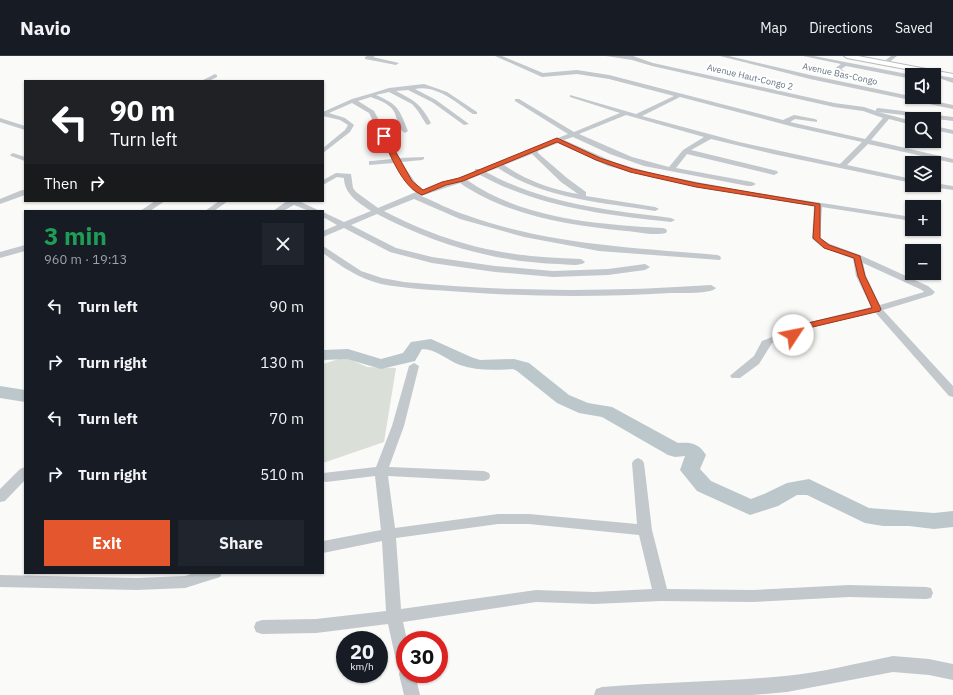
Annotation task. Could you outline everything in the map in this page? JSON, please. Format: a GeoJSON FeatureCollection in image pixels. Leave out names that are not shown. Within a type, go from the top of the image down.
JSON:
{"type":"FeatureCollection","features":[{"type":"Feature","properties":{"kind":"main road"},"geometry":{"type":"LineString","coordinates":[[847,56],[910,68]]}},
{"type":"Feature","properties":{"kind":"main road"},"geometry":{"type":"LineString","coordinates":[[941,74],[953,76]]}},
{"type":"Feature","properties":{"kind":"street"},"geometry":{"type":"LineString","coordinates":[[372,56],[367,58],[396,63]]}},
{"type":"Feature","properties":{"kind":"street"},"geometry":{"type":"LineString","coordinates":[[498,56],[542,76],[584,73],[609,77],[678,96],[784,122],[953,161]]}},
{"type":"Feature","properties":{"kind":"street","name":"Avenue Haut-Congo 2"},"geometry":{"type":"LineString","coordinates":[[609,56],[634,58],[647,63],[864,110],[905,121]]}},
{"type":"Feature","properties":{"kind":"street","name":"Avenue Bas-Congo"},"geometry":{"type":"LineString","coordinates":[[723,56],[810,77],[953,107]]}},
{"type":"Feature","properties":{"kind":"street"},"geometry":{"type":"LineString","coordinates":[[806,56],[905,76]]}},
{"type":"Feature","properties":{"kind":"street"},"geometry":{"type":"LineString","coordinates":[[885,63],[894,56]]}},
{"type":"Feature","properties":{"kind":"street"},"geometry":{"type":"LineString","coordinates":[[844,73],[837,69],[845,64]]}},
{"type":"Feature","properties":{"kind":"street"},"geometry":{"type":"LineString","coordinates":[[655,70],[662,66]]}},
{"type":"Feature","properties":{"kind":"street"},"geometry":{"type":"LineString","coordinates":[[206,80],[215,76]]}},
{"type":"Feature","properties":{"kind":"street"},"geometry":{"type":"LineString","coordinates":[[941,77],[953,81]]}},
{"type":"Feature","properties":{"kind":"street"},"geometry":{"type":"LineString","coordinates":[[941,83],[953,85]]}},
{"type":"Feature","properties":{"kind":"street"},"geometry":{"type":"LineString","coordinates":[[324,114],[371,95],[389,90],[420,86],[428,86],[475,113]]}},
{"type":"Feature","properties":{"kind":"street"},"geometry":{"type":"LineString","coordinates":[[408,88],[434,101],[466,124]]}},
{"type":"Feature","properties":{"kind":"street"},"geometry":{"type":"LineString","coordinates":[[389,90],[414,103],[421,110],[428,123]]}},
{"type":"Feature","properties":{"kind":"street"},"geometry":{"type":"LineString","coordinates":[[371,95],[387,102],[396,109],[405,131]]}},
{"type":"Feature","properties":{"kind":"street"},"geometry":{"type":"LineString","coordinates":[[572,96],[708,137],[783,156],[905,180]]}},
{"type":"Feature","properties":{"kind":"street"},"geometry":{"type":"LineString","coordinates":[[637,116],[678,96]]}},
{"type":"Feature","properties":{"kind":"street"},"geometry":{"type":"LineString","coordinates":[[517,100],[543,118],[564,128],[572,134],[628,158],[672,169],[752,184]]}},
{"type":"Feature","properties":{"kind":"street"},"geometry":{"type":"LineString","coordinates":[[353,101],[372,112],[396,160],[409,182],[419,194],[463,217],[517,232],[599,248],[717,258]]}},
{"type":"Feature","properties":{"kind":"street"},"geometry":{"type":"LineString","coordinates":[[864,110],[953,119]]}},
{"type":"Feature","properties":{"kind":"street"},"geometry":{"type":"LineString","coordinates":[[324,234],[419,194],[444,184],[461,180],[478,171],[625,113]]}},
{"type":"Feature","properties":{"kind":"street"},"geometry":{"type":"LineString","coordinates":[[324,114],[349,123],[351,126],[348,131],[324,150]]}},
{"type":"Feature","properties":{"kind":"street"},"geometry":{"type":"LineString","coordinates":[[784,122],[794,117],[815,121]]}},
{"type":"Feature","properties":{"kind":"street"},"geometry":{"type":"LineString","coordinates":[[841,166],[854,156],[887,117]]}},
{"type":"Feature","properties":{"kind":"street"},"geometry":{"type":"LineString","coordinates":[[0,120],[24,128]]}},
{"type":"Feature","properties":{"kind":"street"},"geometry":{"type":"LineString","coordinates":[[941,129],[953,132]]}},
{"type":"Feature","properties":{"kind":"street"},"geometry":{"type":"LineString","coordinates":[[672,169],[676,160],[685,151],[708,137]]}},
{"type":"Feature","properties":{"kind":"street"},"geometry":{"type":"LineString","coordinates":[[557,140],[598,159],[632,171],[712,188],[905,218]]}},
{"type":"Feature","properties":{"kind":"street"},"geometry":{"type":"LineString","coordinates":[[534,150],[535,154],[564,180],[589,198]]}},
{"type":"Feature","properties":{"kind":"street"},"geometry":{"type":"LineString","coordinates":[[685,151],[774,172]]}},
{"type":"Feature","properties":{"kind":"street"},"geometry":{"type":"LineString","coordinates":[[13,155],[24,159]]}},
{"type":"Feature","properties":{"kind":"street"},"geometry":{"type":"LineString","coordinates":[[372,163],[422,158]]}},
{"type":"Feature","properties":{"kind":"street"},"geometry":{"type":"LineString","coordinates":[[497,164],[518,178],[547,188],[589,198],[655,209]]}},
{"type":"Feature","properties":{"kind":"street"},"geometry":{"type":"LineString","coordinates":[[478,171],[518,191],[542,199],[607,212],[671,220]]}},
{"type":"Feature","properties":{"kind":"street"},"geometry":{"type":"LineString","coordinates":[[324,183],[336,175],[348,176],[351,191],[355,196],[378,212],[429,236],[476,251],[524,260],[581,262]]}},
{"type":"Feature","properties":{"kind":"street"},"geometry":{"type":"LineString","coordinates":[[461,180],[469,187],[492,199],[526,210],[604,226],[663,232]]}},
{"type":"Feature","properties":{"kind":"street"},"geometry":{"type":"LineString","coordinates":[[941,186],[953,188]]}},
{"type":"Feature","properties":{"kind":"street"},"geometry":{"type":"LineString","coordinates":[[0,202],[24,192]]}},
{"type":"Feature","properties":{"kind":"street"},"geometry":{"type":"LineString","coordinates":[[146,210],[159,202]]}},
{"type":"Feature","properties":{"kind":"street"},"geometry":{"type":"LineString","coordinates":[[210,210],[222,202]]}},
{"type":"Feature","properties":{"kind":"street"},"geometry":{"type":"LineString","coordinates":[[279,210],[291,202]]}},
{"type":"Feature","properties":{"kind":"street"},"geometry":{"type":"LineString","coordinates":[[295,202],[313,210]]}},
{"type":"Feature","properties":{"kind":"street"},"geometry":{"type":"LineString","coordinates":[[736,376],[760,358],[765,350],[766,342],[769,340],[791,338],[794,330],[798,328],[877,309],[930,292],[925,288],[857,257],[827,246],[816,238],[818,205]]}},
{"type":"Feature","properties":{"kind":"street"},"geometry":{"type":"LineString","coordinates":[[324,215],[392,250],[432,260],[553,274],[608,272],[645,267]]}},
{"type":"Feature","properties":{"kind":"street"},"geometry":{"type":"LineString","coordinates":[[0,255],[24,248]]}},
{"type":"Feature","properties":{"kind":"street"},"geometry":{"type":"LineString","coordinates":[[324,250],[358,273],[377,280],[425,286],[540,293],[671,291],[712,288]]}},
{"type":"Feature","properties":{"kind":"street"},"geometry":{"type":"LineString","coordinates":[[324,260],[333,256]]}},
{"type":"Feature","properties":{"kind":"street"},"geometry":{"type":"LineString","coordinates":[[857,257],[861,276],[877,309],[953,393]]}},
{"type":"Feature","properties":{"kind":"street"},"geometry":{"type":"LineString","coordinates":[[397,631],[394,616],[388,534],[381,470],[398,426],[414,366]]}},
{"type":"Feature","properties":{"kind":"street"},"geometry":{"type":"LineString","coordinates":[[638,463],[645,530],[661,595]]}},
{"type":"Feature","properties":{"kind":"street"},"geometry":{"type":"LineString","coordinates":[[326,477],[381,470],[484,476]]}},
{"type":"Feature","properties":{"kind":"street"},"geometry":{"type":"LineString","coordinates":[[0,497],[24,473]]}},
{"type":"Feature","properties":{"kind":"street"},"geometry":{"type":"LineString","coordinates":[[324,547],[388,534],[498,519],[530,519],[645,530]]}},
{"type":"Feature","properties":{"kind":"street"},"geometry":{"type":"LineString","coordinates":[[0,581],[144,584],[186,582],[211,574]]}},
{"type":"Feature","properties":{"kind":"street"},"geometry":{"type":"LineString","coordinates":[[262,627],[316,626],[536,596],[594,598],[661,595],[752,596],[849,591],[926,593]]}},
{"type":"Feature","properties":{"kind":"street"},"geometry":{"type":"LineString","coordinates":[[602,695],[656,691],[729,689],[787,684],[893,664],[929,667],[953,672]]}},
{"type":"Feature","properties":{"kind":"street"},"geometry":{"type":"LineString","coordinates":[[409,683],[412,695]]}},
{"type":"Feature","properties":{"kind":"shaded area"},"geometry":{"type":"Polygon","coordinates":[[[345,357],[367,367],[396,368],[384,442],[324,463],[324,364],[345,357]]]}},
{"type":"Feature","properties":{"kind":"waterway"},"geometry":{"type":"LineString","coordinates":[[324,355],[348,354],[381,364],[409,357],[417,345],[431,344],[465,361],[480,365],[514,364],[523,367],[563,399],[585,409],[606,411],[675,450],[689,449],[696,455],[690,470],[704,486],[750,507],[771,500],[794,488],[809,487],[865,515],[883,518],[909,518],[934,521],[953,519]]}},
{"type":"Feature","properties":{"kind":"waterway"},"geometry":{"type":"LineString","coordinates":[[0,392],[24,396]]}},
{"type":"Feature","properties":{"kind":"route"},"geometry":{"type":"LineString","coordinates":[[384,136],[409,182],[422,193],[444,184],[461,180],[478,171],[557,140],[598,159],[632,171],[696,185],[818,205],[816,238],[818,241],[827,246],[857,257],[861,276],[877,309],[798,328],[794,330],[793,335]]}}]}
